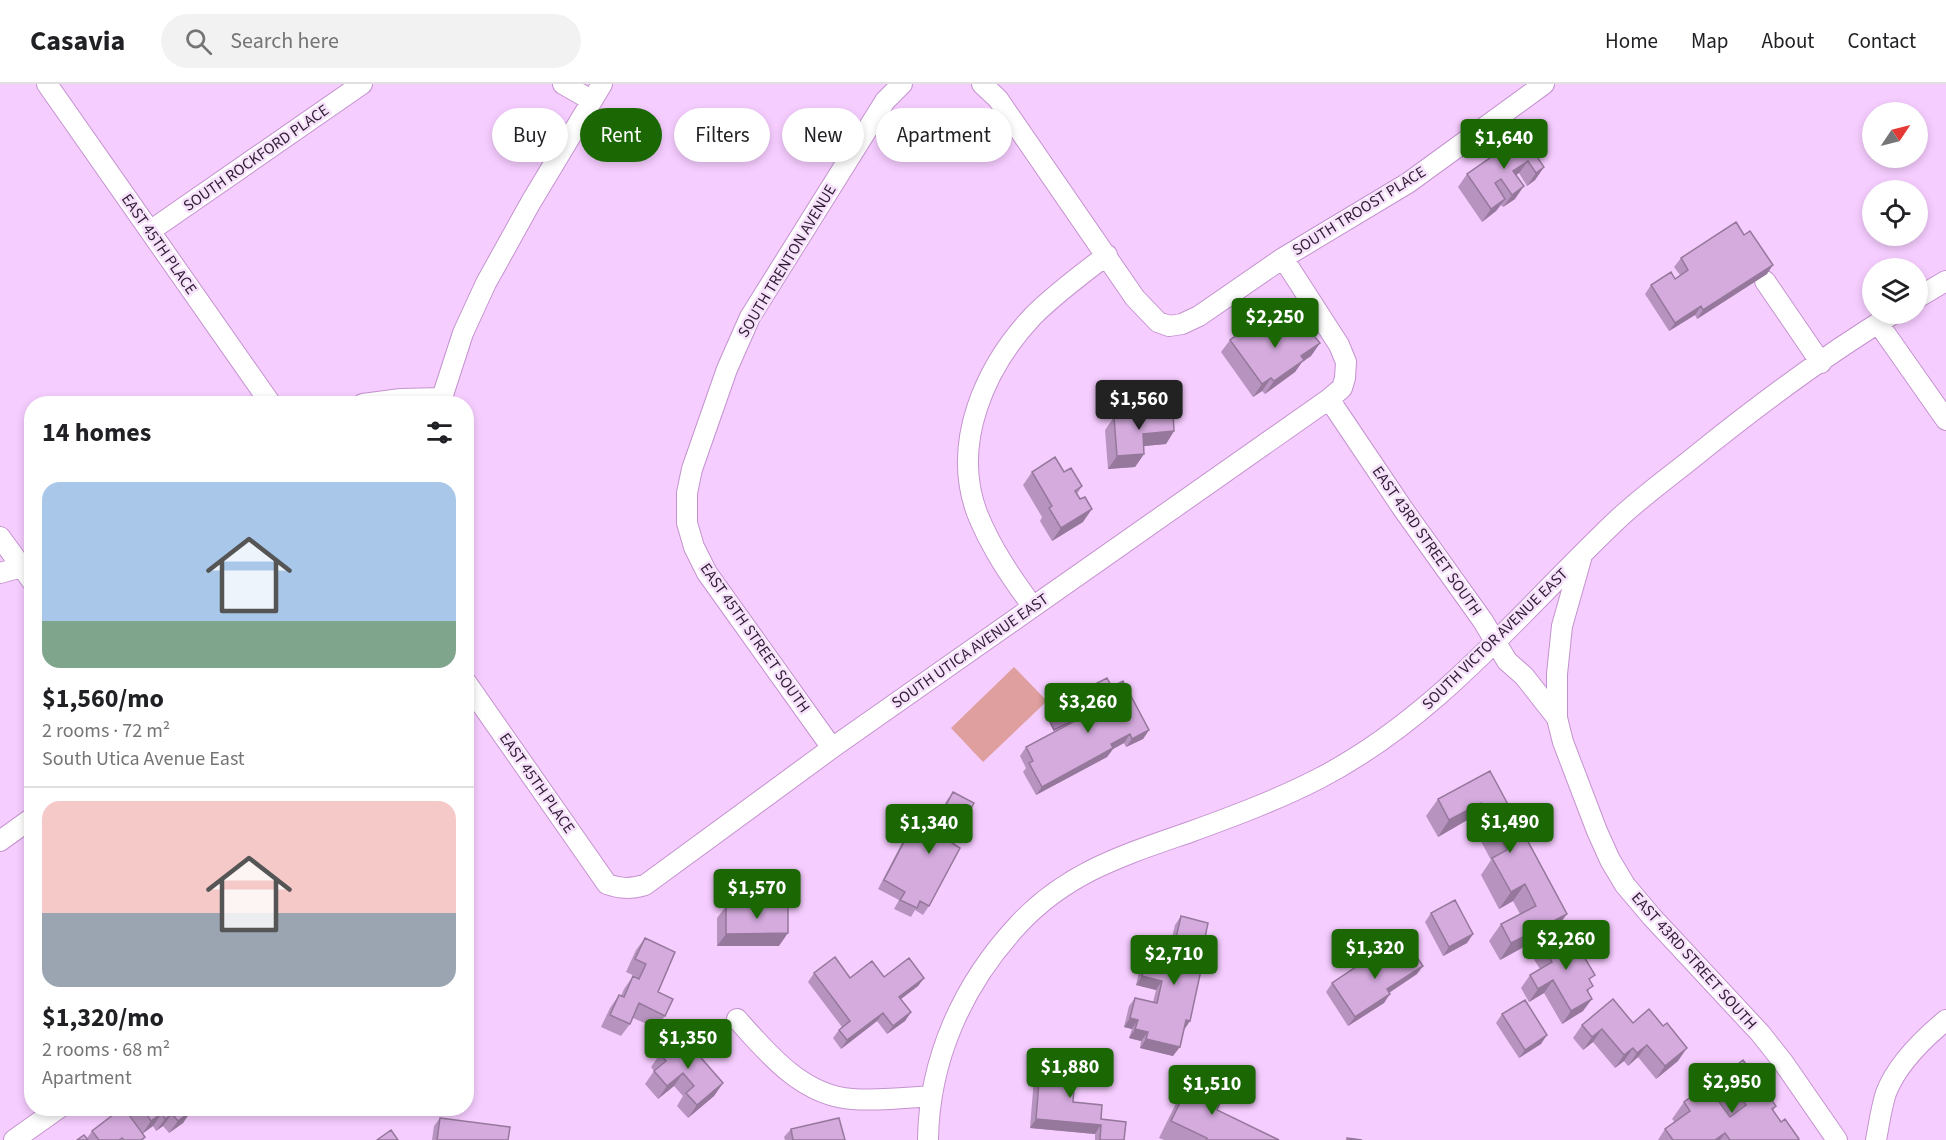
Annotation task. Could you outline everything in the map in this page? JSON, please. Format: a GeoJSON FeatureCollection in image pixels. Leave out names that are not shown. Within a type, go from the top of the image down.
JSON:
{"type":"FeatureCollection","features":[{"type":"Feature","properties":{"kind":"street","name":"EAST 45TH PLACE"},"geometry":{"type":"LineString","coordinates":[[47,84],[265,396]]}},
{"type":"Feature","properties":{"kind":"street","name":"SOUTH ROCKFORD PLACE"},"geometry":{"type":"LineString","coordinates":[[150,231],[362,84]]}},
{"type":"Feature","properties":{"kind":"street"},"geometry":{"type":"LineString","coordinates":[[443,396],[463,333],[486,284],[531,202],[597,92],[563,84]]}},
{"type":"Feature","properties":{"kind":"street","name":"SOUTH TRENTON AVENUE"},"geometry":{"type":"LineString","coordinates":[[687,523],[687,493],[692,469],[727,369],[750,317],[885,101],[902,84]]}},
{"type":"Feature","properties":{"kind":"street"},"geometry":{"type":"LineString","coordinates":[[982,84],[998,99],[1107,255],[1067,285],[1032,317],[1005,352],[987,381],[974,415],[968,449],[968,474],[976,511],[994,551],[1033,607]]}},
{"type":"Feature","properties":{"kind":"street","name":"SOUTH TROOST PLACE"},"geometry":{"type":"LineString","coordinates":[[1107,255],[1135,298],[1148,313],[1158,322],[1169,326],[1182,324],[1199,316],[1283,258],[1408,183],[1544,84]]}},
{"type":"Feature","properties":{"kind":"street"},"geometry":{"type":"LineString","coordinates":[[1283,258],[1339,345],[1346,362],[1342,388],[1329,399]]}},
{"type":"Feature","properties":{"kind":"street"},"geometry":{"type":"LineString","coordinates":[[1765,281],[1821,363]]}},
{"type":"Feature","properties":{"kind":"street"},"geometry":{"type":"LineString","coordinates":[[1928,292],[1946,281]]}},
{"type":"Feature","properties":{"kind":"street","name":"SOUTH VICTOR AVENUE EAST"},"geometry":{"type":"LineString","coordinates":[[928,1140],[931,1096],[954,1018],[974,982],[1019,924],[1071,880],[1104,863],[1250,810],[1319,778],[1363,752],[1415,715],[1496,642],[1619,518],[1737,422],[1876,324]]}},
{"type":"Feature","properties":{"kind":"street"},"geometry":{"type":"LineString","coordinates":[[1889,324],[1946,420]]}},
{"type":"Feature","properties":{"kind":"street","name":"SOUTH UTICA AVENUE EAST"},"geometry":{"type":"LineString","coordinates":[[607,884],[619,888],[645,885],[832,748],[1329,399]]}},
{"type":"Feature","properties":{"kind":"street","name":"EAST 43RD STREET SOUTH"},"geometry":{"type":"LineString","coordinates":[[1329,399],[1403,509],[1483,621],[1507,661],[1524,676],[1557,718],[1563,742],[1597,831],[1610,860],[1625,885],[1760,1033],[1784,1062],[1837,1140]]}},
{"type":"Feature","properties":{"kind":"street","name":"EAST 45TH STREET SOUTH"},"geometry":{"type":"LineString","coordinates":[[687,523],[694,547],[707,573],[832,748]]}},
{"type":"Feature","properties":{"kind":"street"},"geometry":{"type":"LineString","coordinates":[[0,537],[24,566]]}},
{"type":"Feature","properties":{"kind":"street"},"geometry":{"type":"LineString","coordinates":[[1557,718],[1557,674],[1562,626],[1582,555]]}},
{"type":"Feature","properties":{"kind":"street"},"geometry":{"type":"LineString","coordinates":[[0,573],[24,571]]}},
{"type":"Feature","properties":{"kind":"street","name":"EAST 45TH PLACE"},"geometry":{"type":"LineString","coordinates":[[474,693],[607,884]]}},
{"type":"Feature","properties":{"kind":"street"},"geometry":{"type":"LineString","coordinates":[[0,840],[24,824]]}},
{"type":"Feature","properties":{"kind":"street"},"geometry":{"type":"LineString","coordinates":[[737,1019],[768,1053],[798,1079],[820,1091],[850,1099],[876,1100],[931,1096]]}},
{"type":"Feature","properties":{"kind":"street"},"geometry":{"type":"LineString","coordinates":[[1876,1140],[1887,1092],[1896,1076],[1906,1060],[1946,1020]]}},
{"type":"Feature","properties":{"kind":"street"},"geometry":{"type":"LineString","coordinates":[[14,1140],[48,1116]]}},
{"type":"Feature","properties":{"kind":"shaded area"},"geometry":{"type":"Polygon","coordinates":[[[1014,667],[1047,701],[983,762],[951,728],[1014,667]]]}},
{"type":"Feature","properties":{"kind":"water"},"geometry":{"type":"Polygon","coordinates":[[[1071,708],[1077,719],[1054,730],[1049,720],[1071,708]]]}},
{"type":"Feature","properties":{"kind":"building"},"geometry":{"type":"Polygon","coordinates":[[[1522,135],[1544,167],[1536,173],[1528,161],[1513,171],[1524,186],[1512,195],[1501,179],[1495,183],[1505,199],[1491,209],[1467,174],[1497,153],[1495,150],[1509,140],[1511,143],[1522,135]]]}},
{"type":"Feature","properties":{"kind":"building"},"geometry":{"type":"Polygon","coordinates":[[[1736,222],[1744,235],[1750,231],[1773,265],[1703,310],[1701,306],[1675,323],[1651,285],[1671,272],[1675,279],[1688,270],[1681,258],[1736,222]]]}},
{"type":"Feature","properties":{"kind":"building"},"geometry":{"type":"Polygon","coordinates":[[[1300,319],[1320,343],[1301,356],[1304,360],[1274,381],[1271,378],[1262,384],[1230,340],[1245,329],[1249,335],[1268,321],[1275,330],[1281,326],[1284,330],[1300,319]]]}},
{"type":"Feature","properties":{"kind":"building"},"geometry":{"type":"Polygon","coordinates":[[[1173,412],[1174,431],[1143,434],[1144,454],[1117,456],[1114,417],[1173,412]]]}},
{"type":"Feature","properties":{"kind":"building"},"geometry":{"type":"Polygon","coordinates":[[[1055,457],[1064,472],[1071,468],[1082,486],[1075,491],[1080,499],[1085,497],[1092,509],[1061,528],[1049,508],[1052,506],[1032,472],[1055,457]]]}},
{"type":"Feature","properties":{"kind":"building"},"geometry":{"type":"Polygon","coordinates":[[[1107,678],[1112,687],[1123,681],[1149,730],[1132,739],[1130,734],[1111,744],[1113,748],[1042,787],[1029,763],[1033,761],[1026,747],[1092,712],[1090,707],[1095,704],[1088,692],[1095,689],[1093,685],[1107,678]]]}},
{"type":"Feature","properties":{"kind":"building"},"geometry":{"type":"Polygon","coordinates":[[[1490,771],[1567,914],[1511,943],[1501,924],[1536,906],[1525,884],[1511,892],[1492,858],[1507,850],[1481,803],[1449,820],[1438,799],[1490,771]]]}},
{"type":"Feature","properties":{"kind":"building"},"geometry":{"type":"Polygon","coordinates":[[[953,792],[974,803],[952,843],[960,848],[929,906],[920,901],[917,908],[900,900],[905,892],[884,880],[914,823],[932,832],[953,792]]]}},
{"type":"Feature","properties":{"kind":"building"},"geometry":{"type":"Polygon","coordinates":[[[1455,900],[1473,934],[1449,947],[1431,913],[1455,900]]]}},
{"type":"Feature","properties":{"kind":"building"},"geometry":{"type":"Polygon","coordinates":[[[788,905],[788,933],[726,934],[726,906],[788,905]]]}},
{"type":"Feature","properties":{"kind":"building"},"geometry":{"type":"Polygon","coordinates":[[[1181,916],[1208,923],[1203,947],[1206,947],[1190,1021],[1186,1020],[1180,1047],[1146,1039],[1148,1032],[1135,1029],[1138,1020],[1130,1018],[1135,998],[1157,1003],[1162,981],[1142,976],[1146,958],[1170,964],[1181,916]]]}},
{"type":"Feature","properties":{"kind":"building"},"geometry":{"type":"Polygon","coordinates":[[[1568,930],[1595,975],[1589,979],[1593,986],[1587,990],[1592,999],[1571,1011],[1553,980],[1538,989],[1530,975],[1552,962],[1542,945],[1568,930]]]}},
{"type":"Feature","properties":{"kind":"building"},"geometry":{"type":"Polygon","coordinates":[[[645,938],[675,952],[658,992],[673,999],[665,1016],[639,1003],[630,1024],[610,1015],[619,995],[624,997],[633,976],[639,979],[646,964],[635,959],[645,938]]]}},
{"type":"Feature","properties":{"kind":"building"},"geometry":{"type":"Polygon","coordinates":[[[1410,947],[1423,966],[1387,989],[1390,994],[1355,1017],[1332,983],[1362,963],[1363,966],[1382,954],[1388,962],[1410,947]]]}},
{"type":"Feature","properties":{"kind":"building"},"geometry":{"type":"Polygon","coordinates":[[[835,957],[850,978],[872,961],[884,977],[909,958],[924,978],[899,997],[911,1012],[893,1026],[883,1013],[847,1040],[839,1030],[850,1021],[814,973],[835,957]]]}},
{"type":"Feature","properties":{"kind":"building"},"geometry":{"type":"Polygon","coordinates":[[[1613,999],[1633,1023],[1649,1009],[1663,1026],[1667,1023],[1687,1048],[1665,1066],[1647,1045],[1637,1053],[1633,1048],[1624,1055],[1602,1029],[1592,1037],[1582,1025],[1613,999]]]}},
{"type":"Feature","properties":{"kind":"building"},"geometry":{"type":"Polygon","coordinates":[[[1525,1000],[1547,1035],[1525,1050],[1502,1014],[1525,1000]]]}},
{"type":"Feature","properties":{"kind":"building"},"geometry":{"type":"Polygon","coordinates":[[[681,1035],[723,1083],[697,1105],[686,1093],[694,1086],[683,1073],[667,1086],[654,1071],[666,1061],[660,1054],[681,1035]]]}},
{"type":"Feature","properties":{"kind":"building"},"geometry":{"type":"Polygon","coordinates":[[[1041,1056],[1076,1059],[1073,1102],[1102,1105],[1101,1119],[1126,1122],[1124,1140],[1100,1140],[1101,1125],[1036,1119],[1041,1056]]]}},
{"type":"Feature","properties":{"kind":"building"},"geometry":{"type":"Polygon","coordinates":[[[1743,1060],[1776,1106],[1772,1109],[1781,1122],[1785,1119],[1799,1139],[1730,1140],[1725,1133],[1715,1140],[1673,1140],[1665,1129],[1690,1111],[1684,1102],[1707,1085],[1730,1117],[1746,1105],[1724,1075],[1743,1060]]]}},
{"type":"Feature","properties":{"kind":"building"},"geometry":{"type":"Polygon","coordinates":[[[1193,1076],[1225,1092],[1217,1110],[1279,1140],[1206,1140],[1207,1138],[1171,1121],[1193,1076]]]}},
{"type":"Feature","properties":{"kind":"building"},"geometry":{"type":"Polygon","coordinates":[[[112,1116],[130,1116],[145,1137],[141,1140],[122,1138],[99,1140],[92,1131],[112,1116]]]}},
{"type":"Feature","properties":{"kind":"building"},"geometry":{"type":"Polygon","coordinates":[[[148,1116],[158,1116],[151,1121],[148,1116]]]}},
{"type":"Feature","properties":{"kind":"building"},"geometry":{"type":"Polygon","coordinates":[[[174,1116],[184,1116],[178,1121],[174,1116]]]}},
{"type":"Feature","properties":{"kind":"building"},"geometry":{"type":"Polygon","coordinates":[[[440,1118],[510,1127],[508,1140],[437,1140],[440,1118]]]}},
{"type":"Feature","properties":{"kind":"building"},"geometry":{"type":"Polygon","coordinates":[[[839,1118],[845,1140],[793,1140],[791,1129],[839,1118]]]}},
{"type":"Feature","properties":{"kind":"building"},"geometry":{"type":"Polygon","coordinates":[[[391,1130],[398,1140],[377,1140],[391,1130]]]}},
{"type":"Feature","properties":{"kind":"building"},"geometry":{"type":"Polygon","coordinates":[[[84,1135],[88,1140],[77,1140],[84,1135]]]}}]}
